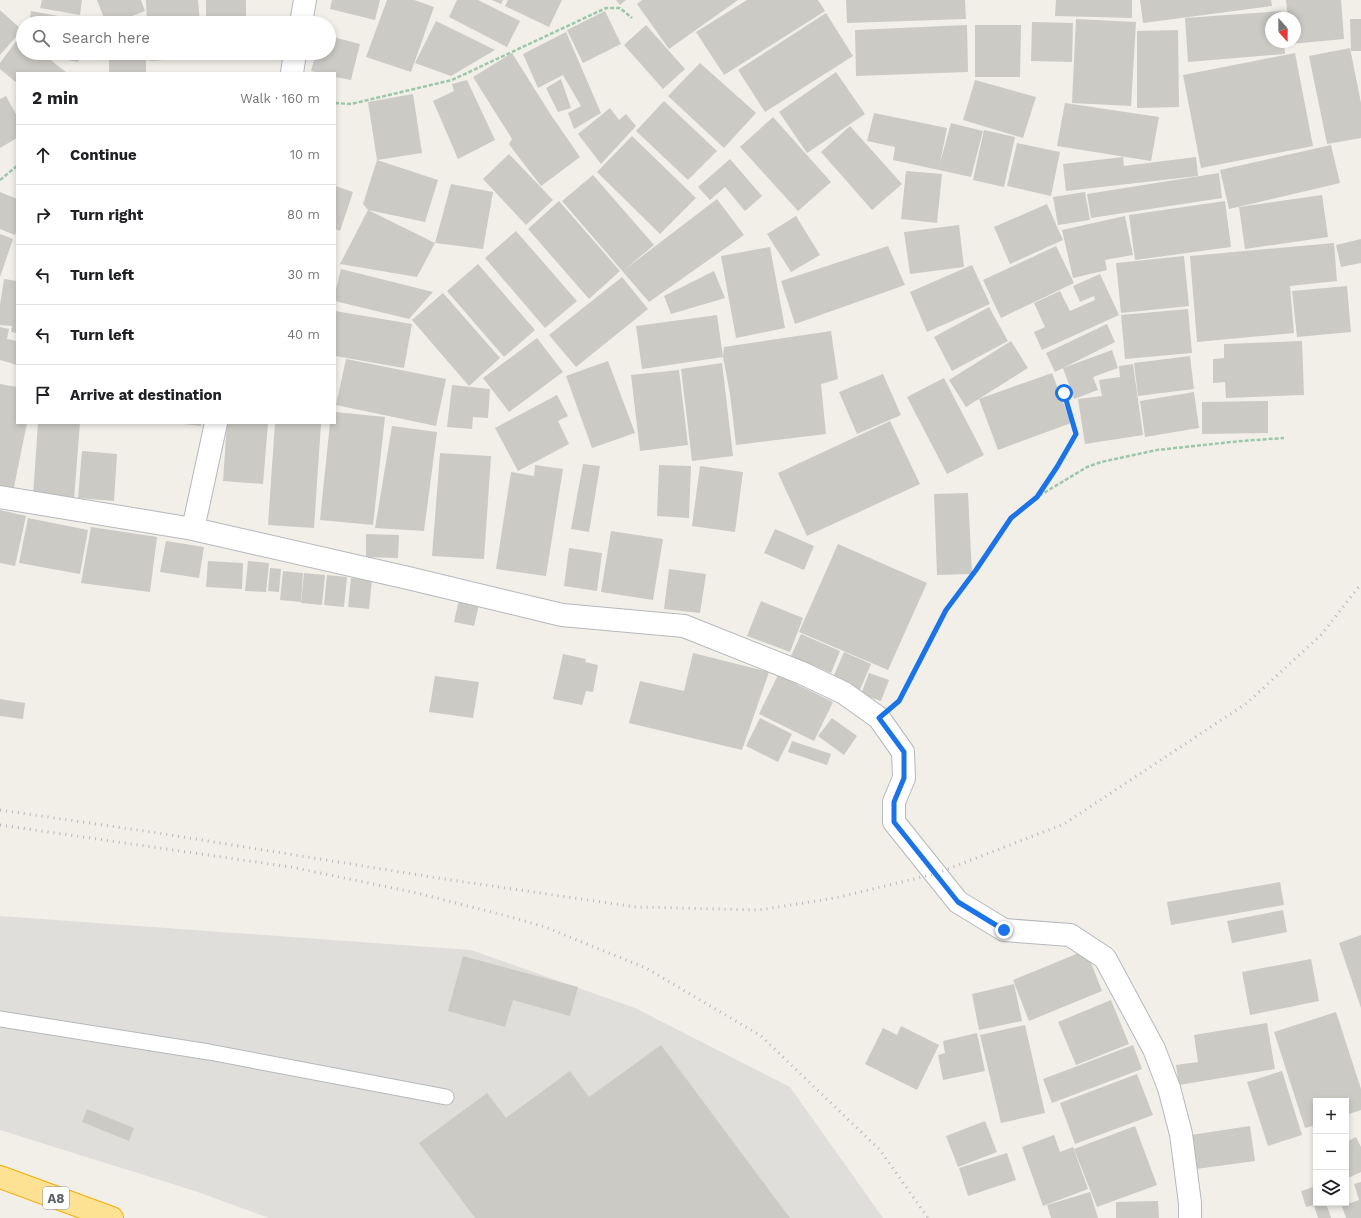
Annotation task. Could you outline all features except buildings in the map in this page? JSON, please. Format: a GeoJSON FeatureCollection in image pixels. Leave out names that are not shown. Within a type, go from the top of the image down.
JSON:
{"type":"FeatureCollection","features":[{"type":"Feature","properties":{"kind":"highway","name":"A8"},"geometry":{"type":"LineString","coordinates":[[0,1177],[112,1218]]}},
{"type":"Feature","properties":{"kind":"street"},"geometry":{"type":"LineString","coordinates":[[302,16],[305,0]]}},
{"type":"Feature","properties":{"kind":"street"},"geometry":{"type":"LineString","coordinates":[[292,72],[294,60]]}},
{"type":"Feature","properties":{"kind":"street"},"geometry":{"type":"LineString","coordinates":[[193,529],[216,424]]}},
{"type":"Feature","properties":{"kind":"street"},"geometry":{"type":"LineString","coordinates":[[0,497],[193,529],[562,615],[684,626],[802,673],[844,693],[879,718],[904,752],[904,778],[894,802],[894,822],[958,902],[1004,930],[1070,935],[1105,958],[1154,1049],[1169,1088],[1181,1134],[1190,1203],[1190,1218]]}},
{"type":"Feature","properties":{"kind":"lane"},"geometry":{"type":"LineString","coordinates":[[0,1019],[209,1052],[446,1097]]}},
{"type":"Feature","properties":{"kind":"path"},"geometry":{"type":"LineString","coordinates":[[336,103],[351,104],[452,80],[606,8],[620,8],[632,18]]}},
{"type":"Feature","properties":{"kind":"path"},"geometry":{"type":"LineString","coordinates":[[0,180],[16,167]]}},
{"type":"Feature","properties":{"kind":"path"},"geometry":{"type":"LineString","coordinates":[[1037,497],[1057,467],[1076,434],[1064,393]]}},
{"type":"Feature","properties":{"kind":"path"},"geometry":{"type":"LineString","coordinates":[[879,718],[899,701],[946,610],[976,570],[1011,518],[1037,497],[1087,467],[1101,462],[1157,450],[1284,438]]}},
{"type":"Feature","properties":{"kind":"shaded area"},"geometry":{"type":"Polygon","coordinates":[[[0,916],[471,950],[635,1008],[790,1087],[883,1218],[269,1218],[195,1191],[0,1130],[0,916]]]}},
{"type":"Feature","properties":{"kind":"railway"},"geometry":{"type":"LineString","coordinates":[[0,810],[158,833],[444,879],[636,907],[759,910],[835,898],[935,874],[1064,824],[1247,703],[1321,635],[1361,584]]}},
{"type":"Feature","properties":{"kind":"railway"},"geometry":{"type":"LineString","coordinates":[[0,825],[291,867],[417,893],[545,927],[646,968],[761,1036],[880,1150],[928,1218]]}},
{"type":"Feature","properties":{"kind":"route"},"geometry":{"type":"LineString","coordinates":[[1004,930],[958,902],[894,822],[894,802],[904,778],[904,752],[879,718],[899,701],[946,610],[976,570],[1011,518],[1037,497],[1057,467],[1076,434],[1064,393]]}}]}
